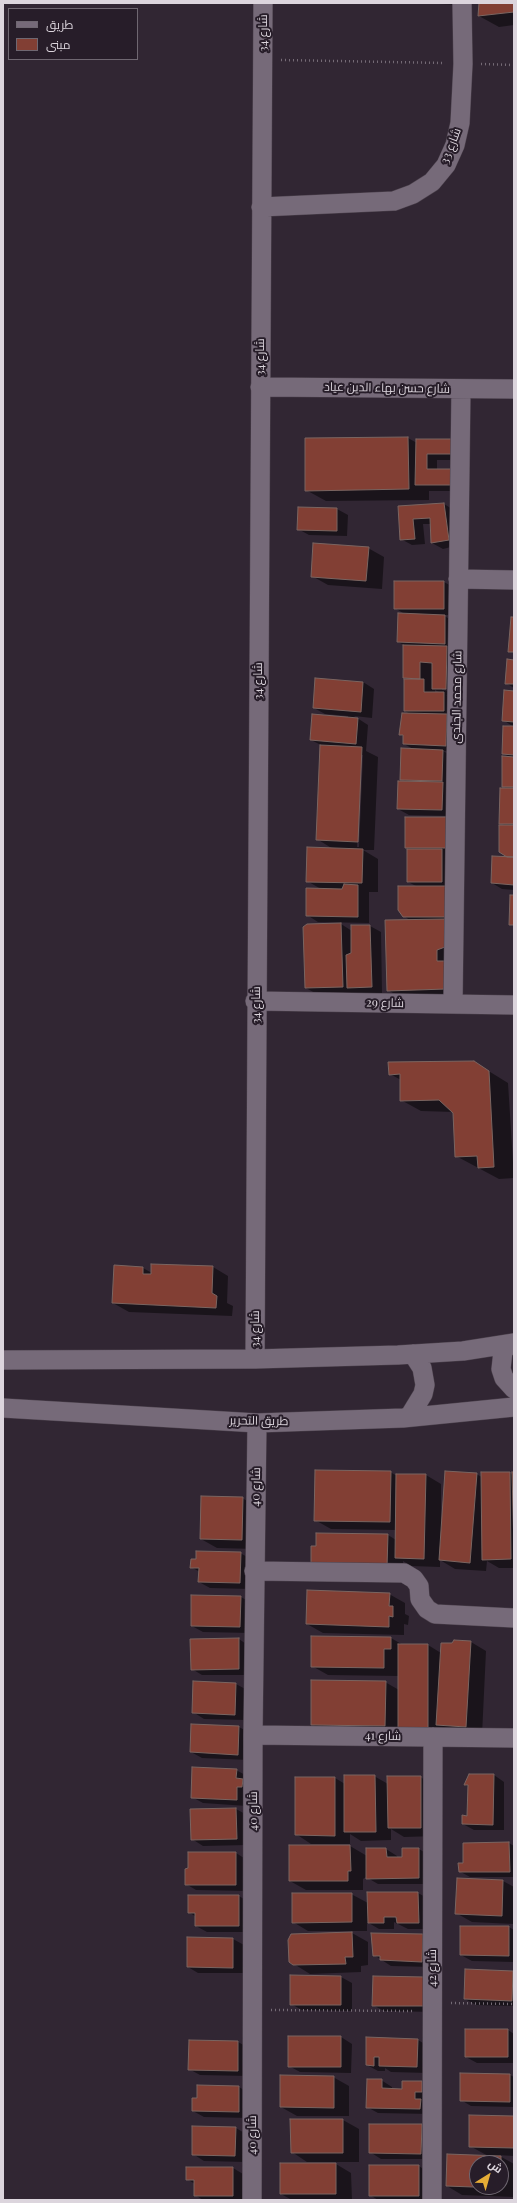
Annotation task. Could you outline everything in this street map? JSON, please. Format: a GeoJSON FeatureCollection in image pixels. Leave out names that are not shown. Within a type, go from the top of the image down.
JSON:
{"type":"FeatureCollection","features":[{"type":"Feature","properties":{"kind":"street","name":"شارع 34"},"geometry":{"type":"LineString","coordinates":[[255,1359],[263,3]]}},
{"type":"Feature","properties":{"kind":"street","name":"شارع 33"},"geometry":{"type":"LineString","coordinates":[[261,207],[394,202],[413,194],[432,182],[446,165],[455,144],[460,124],[463,64],[462,3]]}},
{"type":"Feature","properties":{"kind":"street","name":"شارع حسن بهاء الدين عياد"},"geometry":{"type":"LineString","coordinates":[[260,387],[514,389]]}},
{"type":"Feature","properties":{"kind":"street","name":"شارع محمد الجندى"},"geometry":{"type":"LineString","coordinates":[[453,1004],[461,389]]}},
{"type":"Feature","properties":{"kind":"street"},"geometry":{"type":"LineString","coordinates":[[458,579],[514,580]]}},
{"type":"Feature","properties":{"kind":"street","name":"شارع 29"},"geometry":{"type":"LineString","coordinates":[[256,1001],[514,1005]]}},
{"type":"Feature","properties":{"kind":"street"},"geometry":{"type":"LineString","coordinates":[[3,1360],[255,1359],[413,1354],[463,1351],[512,1344]]}},
{"type":"Feature","properties":{"kind":"street"},"geometry":{"type":"LineString","coordinates":[[512,1344],[503,1351],[501,1369],[504,1378],[514,1389]]}},
{"type":"Feature","properties":{"kind":"street"},"geometry":{"type":"LineString","coordinates":[[409,1417],[423,1394],[425,1385],[422,1368],[413,1354]]}},
{"type":"Feature","properties":{"kind":"street","name":"طريق التحرير"},"geometry":{"type":"LineString","coordinates":[[3,1408],[257,1423],[409,1417],[514,1407]]}},
{"type":"Feature","properties":{"kind":"street","name":"شارع 40"},"geometry":{"type":"LineString","coordinates":[[252,2200],[254,1571],[257,1423]]}},
{"type":"Feature","properties":{"kind":"street"},"geometry":{"type":"LineString","coordinates":[[254,1571],[404,1573],[414,1579],[419,1586],[420,1599],[427,1609],[436,1614],[514,1618]]}},
{"type":"Feature","properties":{"kind":"street","name":"شارع 41"},"geometry":{"type":"LineString","coordinates":[[253,1735],[514,1738]]}},
{"type":"Feature","properties":{"kind":"street","name":"شارع 42"},"geometry":{"type":"LineString","coordinates":[[432,2200],[433,1737]]}},
{"type":"Feature","properties":{"kind":"path"},"geometry":{"type":"LineString","coordinates":[[262,60],[514,65]]}},
{"type":"Feature","properties":{"kind":"path"},"geometry":{"type":"LineString","coordinates":[[252,2010],[514,2004]]}},
{"type":"Feature","properties":{"kind":"building"},"geometry":{"type":"Polygon","coordinates":[[[479,3],[514,3],[514,12],[478,16],[479,3]]]}},
{"type":"Feature","properties":{"kind":"building"},"geometry":{"type":"Polygon","coordinates":[[[408,437],[409,489],[305,491],[305,438],[408,437]]]}},
{"type":"Feature","properties":{"kind":"building"},"geometry":{"type":"Polygon","coordinates":[[[416,439],[452,439],[452,454],[427,454],[427,469],[452,469],[452,485],[415,485],[416,439]]]}},
{"type":"Feature","properties":{"kind":"building"},"geometry":{"type":"Polygon","coordinates":[[[444,503],[449,540],[431,543],[430,518],[413,519],[415,539],[400,540],[398,506],[444,503]]]}},
{"type":"Feature","properties":{"kind":"building"},"geometry":{"type":"Polygon","coordinates":[[[298,507],[337,508],[337,531],[297,530],[298,507]]]}},
{"type":"Feature","properties":{"kind":"building"},"geometry":{"type":"Polygon","coordinates":[[[313,543],[369,547],[366,581],[311,577],[313,543]]]}},
{"type":"Feature","properties":{"kind":"building"},"geometry":{"type":"Polygon","coordinates":[[[394,581],[444,581],[444,609],[394,609],[394,581]]]}},
{"type":"Feature","properties":{"kind":"building"},"geometry":{"type":"Polygon","coordinates":[[[398,613],[445,615],[445,644],[397,642],[398,613]]]}},
{"type":"Feature","properties":{"kind":"building"},"geometry":{"type":"Polygon","coordinates":[[[511,617],[514,617],[514,652],[508,652],[511,617]]]}},
{"type":"Feature","properties":{"kind":"building"},"geometry":{"type":"Polygon","coordinates":[[[403,645],[447,646],[446,689],[432,689],[432,663],[420,662],[420,679],[403,678],[403,645]]]}},
{"type":"Feature","properties":{"kind":"building"},"geometry":{"type":"Polygon","coordinates":[[[507,659],[514,660],[514,684],[505,684],[507,659]]]}},
{"type":"Feature","properties":{"kind":"building"},"geometry":{"type":"Polygon","coordinates":[[[315,678],[363,682],[361,712],[313,708],[315,678]]]}},
{"type":"Feature","properties":{"kind":"building"},"geometry":{"type":"Polygon","coordinates":[[[404,679],[424,679],[424,692],[444,692],[444,711],[404,711],[404,679]]]}},
{"type":"Feature","properties":{"kind":"building"},"geometry":{"type":"Polygon","coordinates":[[[504,690],[514,691],[514,722],[502,721],[504,690]]]}},
{"type":"Feature","properties":{"kind":"building"},"geometry":{"type":"Polygon","coordinates":[[[402,713],[447,714],[446,746],[403,744],[403,735],[399,735],[402,713]]]}},
{"type":"Feature","properties":{"kind":"building"},"geometry":{"type":"Polygon","coordinates":[[[312,714],[358,718],[356,744],[310,740],[312,714]]]}},
{"type":"Feature","properties":{"kind":"building"},"geometry":{"type":"Polygon","coordinates":[[[503,726],[514,726],[514,755],[502,754],[503,726]]]}},
{"type":"Feature","properties":{"kind":"building"},"geometry":{"type":"Polygon","coordinates":[[[320,745],[362,747],[358,842],[316,840],[320,745]]]}},
{"type":"Feature","properties":{"kind":"building"},"geometry":{"type":"Polygon","coordinates":[[[401,748],[443,750],[442,781],[400,780],[401,748]]]}},
{"type":"Feature","properties":{"kind":"building"},"geometry":{"type":"Polygon","coordinates":[[[502,756],[514,757],[514,787],[502,787],[502,756]]]}},
{"type":"Feature","properties":{"kind":"building"},"geometry":{"type":"Polygon","coordinates":[[[398,781],[443,782],[442,810],[397,809],[398,781]]]}},
{"type":"Feature","properties":{"kind":"building"},"geometry":{"type":"Polygon","coordinates":[[[500,788],[514,788],[514,824],[499,824],[500,788]]]}},
{"type":"Feature","properties":{"kind":"building"},"geometry":{"type":"Polygon","coordinates":[[[405,817],[453,817],[453,848],[405,848],[405,817]]]}},
{"type":"Feature","properties":{"kind":"building"},"geometry":{"type":"Polygon","coordinates":[[[499,825],[514,825],[514,857],[507,857],[499,852],[499,825]]]}},
{"type":"Feature","properties":{"kind":"building"},"geometry":{"type":"Polygon","coordinates":[[[307,847],[363,849],[362,883],[306,882],[307,847]]]}},
{"type":"Feature","properties":{"kind":"building"},"geometry":{"type":"Polygon","coordinates":[[[407,849],[442,849],[442,882],[407,882],[407,849]]]}},
{"type":"Feature","properties":{"kind":"building"},"geometry":{"type":"Polygon","coordinates":[[[492,856],[514,857],[514,885],[491,883],[492,856]]]}},
{"type":"Feature","properties":{"kind":"building"},"geometry":{"type":"Polygon","coordinates":[[[344,884],[358,885],[358,917],[306,916],[306,888],[342,889],[344,884]]]}},
{"type":"Feature","properties":{"kind":"building"},"geometry":{"type":"Polygon","coordinates":[[[398,886],[449,886],[449,917],[403,917],[398,910],[398,886]]]}},
{"type":"Feature","properties":{"kind":"building"},"geometry":{"type":"Polygon","coordinates":[[[510,895],[514,895],[514,925],[509,925],[510,895]]]}},
{"type":"Feature","properties":{"kind":"building"},"geometry":{"type":"Polygon","coordinates":[[[445,919],[445,947],[437,950],[437,961],[445,961],[446,989],[387,991],[385,920],[445,919]]]}},
{"type":"Feature","properties":{"kind":"building"},"geometry":{"type":"Polygon","coordinates":[[[341,923],[343,987],[305,988],[303,927],[307,924],[341,923]]]}},
{"type":"Feature","properties":{"kind":"building"},"geometry":{"type":"Polygon","coordinates":[[[351,925],[370,925],[372,987],[347,988],[346,955],[351,953],[351,925]]]}},
{"type":"Feature","properties":{"kind":"building"},"geometry":{"type":"Polygon","coordinates":[[[474,1061],[489,1071],[494,1167],[478,1168],[477,1156],[455,1157],[453,1113],[439,1100],[400,1101],[400,1074],[389,1075],[388,1062],[474,1061]]]}},
{"type":"Feature","properties":{"kind":"building"},"geometry":{"type":"Polygon","coordinates":[[[151,1264],[213,1266],[212,1293],[217,1296],[216,1308],[112,1303],[114,1265],[143,1267],[143,1274],[151,1274],[151,1264]]]}},
{"type":"Feature","properties":{"kind":"building"},"geometry":{"type":"Polygon","coordinates":[[[315,1470],[391,1471],[390,1522],[314,1521],[315,1470]]]}},
{"type":"Feature","properties":{"kind":"building"},"geometry":{"type":"Polygon","coordinates":[[[445,1471],[477,1473],[470,1563],[439,1560],[445,1471]]]}},
{"type":"Feature","properties":{"kind":"building"},"geometry":{"type":"Polygon","coordinates":[[[481,1472],[510,1472],[511,1559],[482,1560],[481,1472]]]}},
{"type":"Feature","properties":{"kind":"building"},"geometry":{"type":"Polygon","coordinates":[[[512,1472],[514,1472],[514,1549],[512,1472]]]}},
{"type":"Feature","properties":{"kind":"building"},"geometry":{"type":"Polygon","coordinates":[[[396,1474],[426,1474],[424,1559],[395,1558],[396,1474]]]}},
{"type":"Feature","properties":{"kind":"building"},"geometry":{"type":"Polygon","coordinates":[[[201,1496],[243,1497],[242,1540],[200,1539],[201,1496]]]}},
{"type":"Feature","properties":{"kind":"building"},"geometry":{"type":"Polygon","coordinates":[[[316,1533],[388,1534],[387,1567],[311,1565],[311,1546],[316,1546],[316,1533]]]}},
{"type":"Feature","properties":{"kind":"building"},"geometry":{"type":"Polygon","coordinates":[[[196,1551],[241,1552],[240,1583],[198,1582],[199,1568],[190,1568],[191,1559],[196,1559],[196,1551]]]}},
{"type":"Feature","properties":{"kind":"building"},"geometry":{"type":"Polygon","coordinates":[[[307,1590],[390,1593],[389,1606],[393,1606],[393,1617],[389,1616],[389,1627],[306,1624],[307,1590]]]}},
{"type":"Feature","properties":{"kind":"building"},"geometry":{"type":"Polygon","coordinates":[[[191,1595],[241,1596],[240,1627],[191,1626],[191,1595]]]}},
{"type":"Feature","properties":{"kind":"building"},"geometry":{"type":"Polygon","coordinates":[[[311,1636],[391,1637],[391,1649],[384,1649],[384,1668],[311,1667],[311,1636]]]}},
{"type":"Feature","properties":{"kind":"building"},"geometry":{"type":"Polygon","coordinates":[[[239,1638],[239,1669],[191,1670],[190,1639],[239,1638]]]}},
{"type":"Feature","properties":{"kind":"building"},"geometry":{"type":"Polygon","coordinates":[[[454,1640],[471,1641],[466,1727],[436,1725],[441,1643],[452,1643],[454,1640]]]}},
{"type":"Feature","properties":{"kind":"building"},"geometry":{"type":"Polygon","coordinates":[[[398,1644],[428,1644],[428,1728],[398,1728],[398,1644]]]}},
{"type":"Feature","properties":{"kind":"building"},"geometry":{"type":"Polygon","coordinates":[[[311,1680],[386,1681],[385,1726],[311,1725],[311,1680]]]}},
{"type":"Feature","properties":{"kind":"building"},"geometry":{"type":"Polygon","coordinates":[[[193,1681],[236,1683],[235,1715],[192,1713],[193,1681]]]}},
{"type":"Feature","properties":{"kind":"building"},"geometry":{"type":"Polygon","coordinates":[[[191,1724],[239,1726],[238,1755],[190,1752],[191,1724]]]}},
{"type":"Feature","properties":{"kind":"building"},"geometry":{"type":"Polygon","coordinates":[[[192,1767],[237,1769],[236,1778],[243,1779],[242,1787],[237,1787],[237,1800],[191,1798],[192,1767]]]}},
{"type":"Feature","properties":{"kind":"building"},"geometry":{"type":"Polygon","coordinates":[[[469,1774],[494,1774],[493,1825],[462,1824],[462,1815],[467,1816],[468,1785],[464,1785],[469,1774]]]}},
{"type":"Feature","properties":{"kind":"building"},"geometry":{"type":"Polygon","coordinates":[[[344,1775],[375,1775],[376,1832],[344,1832],[344,1775]]]}},
{"type":"Feature","properties":{"kind":"building"},"geometry":{"type":"Polygon","coordinates":[[[387,1776],[421,1776],[421,1828],[388,1828],[387,1776]]]}},
{"type":"Feature","properties":{"kind":"building"},"geometry":{"type":"Polygon","coordinates":[[[295,1777],[335,1777],[335,1836],[295,1835],[295,1777]]]}},
{"type":"Feature","properties":{"kind":"building"},"geometry":{"type":"Polygon","coordinates":[[[236,1808],[237,1839],[191,1840],[190,1809],[236,1808]]]}},
{"type":"Feature","properties":{"kind":"building"},"geometry":{"type":"Polygon","coordinates":[[[509,1842],[510,1872],[459,1872],[458,1863],[463,1863],[463,1843],[509,1842]]]}},
{"type":"Feature","properties":{"kind":"building"},"geometry":{"type":"Polygon","coordinates":[[[289,1845],[350,1845],[351,1871],[348,1871],[348,1881],[289,1881],[289,1845]]]}},
{"type":"Feature","properties":{"kind":"building"},"geometry":{"type":"Polygon","coordinates":[[[366,1848],[386,1848],[387,1857],[402,1857],[402,1848],[419,1848],[419,1878],[366,1879],[366,1848]]]}},
{"type":"Feature","properties":{"kind":"building"},"geometry":{"type":"Polygon","coordinates":[[[188,1852],[236,1852],[236,1885],[185,1885],[185,1869],[188,1868],[188,1852]]]}},
{"type":"Feature","properties":{"kind":"building"},"geometry":{"type":"Polygon","coordinates":[[[457,1878],[503,1880],[502,1916],[455,1914],[457,1878]]]}},
{"type":"Feature","properties":{"kind":"building"},"geometry":{"type":"Polygon","coordinates":[[[367,1892],[418,1892],[419,1923],[397,1923],[396,1917],[384,1917],[384,1923],[368,1923],[367,1892]]]}},
{"type":"Feature","properties":{"kind":"building"},"geometry":{"type":"Polygon","coordinates":[[[292,1893],[352,1893],[352,1922],[292,1923],[292,1893]]]}},
{"type":"Feature","properties":{"kind":"building"},"geometry":{"type":"Polygon","coordinates":[[[188,1895],[239,1895],[239,1926],[195,1926],[195,1913],[188,1913],[188,1895]]]}},
{"type":"Feature","properties":{"kind":"building"},"geometry":{"type":"Polygon","coordinates":[[[460,1926],[509,1926],[509,1956],[460,1955],[460,1926]]]}},
{"type":"Feature","properties":{"kind":"building"},"geometry":{"type":"Polygon","coordinates":[[[352,1932],[353,1957],[345,1957],[346,1964],[293,1965],[289,1962],[288,1940],[291,1934],[352,1932]]]}},
{"type":"Feature","properties":{"kind":"building"},"geometry":{"type":"Polygon","coordinates":[[[371,1933],[423,1934],[422,1962],[380,1960],[380,1956],[373,1956],[371,1933]]]}},
{"type":"Feature","properties":{"kind":"building"},"geometry":{"type":"Polygon","coordinates":[[[187,1937],[233,1938],[233,1968],[187,1967],[187,1937]]]}},
{"type":"Feature","properties":{"kind":"building"},"geometry":{"type":"Polygon","coordinates":[[[465,1969],[513,1971],[512,2001],[464,1999],[465,1969]]]}},
{"type":"Feature","properties":{"kind":"building"},"geometry":{"type":"Polygon","coordinates":[[[290,1975],[341,1976],[341,2005],[290,2005],[290,1975]]]}},
{"type":"Feature","properties":{"kind":"building"},"geometry":{"type":"Polygon","coordinates":[[[373,1976],[425,1977],[424,2006],[372,2006],[373,1976]]]}},
{"type":"Feature","properties":{"kind":"building"},"geometry":{"type":"Polygon","coordinates":[[[465,2029],[508,2029],[508,2057],[465,2057],[465,2029]]]}},
{"type":"Feature","properties":{"kind":"building"},"geometry":{"type":"Polygon","coordinates":[[[288,2036],[341,2036],[341,2067],[288,2067],[288,2036]]]}},
{"type":"Feature","properties":{"kind":"building"},"geometry":{"type":"Polygon","coordinates":[[[366,2037],[418,2039],[417,2067],[379,2066],[379,2057],[374,2057],[374,2066],[366,2065],[366,2037]]]}},
{"type":"Feature","properties":{"kind":"building"},"geometry":{"type":"Polygon","coordinates":[[[189,2040],[238,2041],[238,2071],[188,2070],[189,2040]]]}},
{"type":"Feature","properties":{"kind":"building"},"geometry":{"type":"Polygon","coordinates":[[[460,2073],[510,2074],[510,2102],[460,2101],[460,2073]]]}},
{"type":"Feature","properties":{"kind":"building"},"geometry":{"type":"Polygon","coordinates":[[[280,2075],[334,2076],[334,2108],[280,2107],[280,2075]]]}},
{"type":"Feature","properties":{"kind":"building"},"geometry":{"type":"Polygon","coordinates":[[[367,2079],[382,2079],[382,2088],[402,2089],[402,2081],[422,2081],[422,2092],[415,2092],[415,2099],[421,2099],[420,2109],[366,2108],[367,2079]]]}},
{"type":"Feature","properties":{"kind":"building"},"geometry":{"type":"Polygon","coordinates":[[[197,2085],[239,2086],[239,2112],[192,2111],[192,2098],[197,2098],[197,2085]]]}},
{"type":"Feature","properties":{"kind":"building"},"geometry":{"type":"Polygon","coordinates":[[[469,2115],[514,2116],[514,2148],[469,2147],[469,2115]]]}},
{"type":"Feature","properties":{"kind":"building"},"geometry":{"type":"Polygon","coordinates":[[[290,2119],[343,2119],[343,2153],[291,2153],[290,2119]]]}},
{"type":"Feature","properties":{"kind":"building"},"geometry":{"type":"Polygon","coordinates":[[[369,2124],[422,2124],[421,2154],[369,2153],[369,2124]]]}},
{"type":"Feature","properties":{"kind":"building"},"geometry":{"type":"Polygon","coordinates":[[[192,2126],[236,2127],[235,2156],[192,2155],[192,2126]]]}},
{"type":"Feature","properties":{"kind":"building"},"geometry":{"type":"Polygon","coordinates":[[[447,2154],[474,2155],[469,2155],[469,2187],[446,2186],[447,2154]]]}},
{"type":"Feature","properties":{"kind":"building"},"geometry":{"type":"Polygon","coordinates":[[[280,2163],[336,2163],[336,2194],[280,2194],[280,2163]]]}},
{"type":"Feature","properties":{"kind":"building"},"geometry":{"type":"Polygon","coordinates":[[[369,2165],[419,2165],[419,2196],[369,2196],[369,2165]]]}},
{"type":"Feature","properties":{"kind":"building"},"geometry":{"type":"Polygon","coordinates":[[[186,2167],[233,2167],[233,2196],[194,2196],[194,2180],[186,2180],[186,2167]]]}}]}
